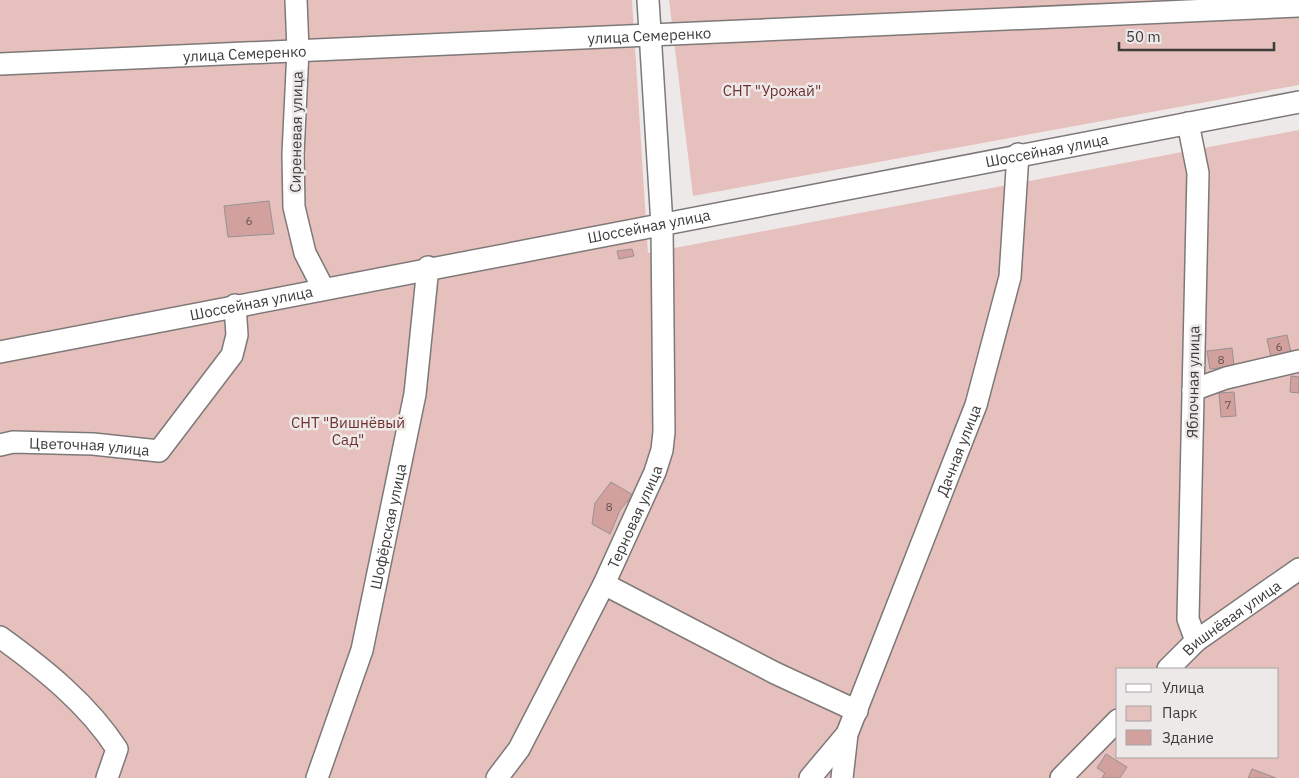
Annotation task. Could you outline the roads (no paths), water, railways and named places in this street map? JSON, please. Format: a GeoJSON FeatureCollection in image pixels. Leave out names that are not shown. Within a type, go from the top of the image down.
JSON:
{"type":"FeatureCollection","features":[{"type":"Feature","properties":{"kind":"street","name":"Сиреневая улица"},"geometry":{"type":"LineString","coordinates":[[296,0],[298,50],[293,154],[294,207],[305,253],[323,288]]}},
{"type":"Feature","properties":{"kind":"street","name":"Терновая улица"},"geometry":{"type":"LineString","coordinates":[[497,778],[519,749],[604,584],[655,472],[662,450],[664,432],[662,225],[648,0]]}},
{"type":"Feature","properties":{"kind":"street","name":"улица Семеренко"},"geometry":{"type":"LineString","coordinates":[[0,64],[1299,6]]}},
{"type":"Feature","properties":{"kind":"street","name":"Шоссейная улица"},"geometry":{"type":"LineString","coordinates":[[0,352],[323,288],[662,225],[1018,154],[1299,102]]}},
{"type":"Feature","properties":{"kind":"street","name":"Яблочная улица"},"geometry":{"type":"LineString","coordinates":[[1188,123],[1198,173],[1188,619],[1196,641]]}},
{"type":"Feature","properties":{"kind":"street","name":"Дачная улица"},"geometry":{"type":"LineString","coordinates":[[810,778],[847,734],[976,405],[1010,278],[1018,154]]}},
{"type":"Feature","properties":{"kind":"street","name":"Шофёрская улица"},"geometry":{"type":"LineString","coordinates":[[317,778],[362,650],[415,394],[428,268]]}},
{"type":"Feature","properties":{"kind":"street","name":"Цветочная улица"},"geometry":{"type":"LineString","coordinates":[[0,445],[13,442],[93,444],[159,451],[232,356],[236,335],[235,305]]}},
{"type":"Feature","properties":{"kind":"street"},"geometry":{"type":"LineString","coordinates":[[1193,390],[1226,378],[1299,362]]}},
{"type":"Feature","properties":{"kind":"street","name":"Вишнёвая улица"},"geometry":{"type":"LineString","coordinates":[[1169,668],[1196,641],[1299,569]]}},
{"type":"Feature","properties":{"kind":"street"},"geometry":{"type":"LineString","coordinates":[[604,584],[767,669],[857,711]]}},
{"type":"Feature","properties":{"kind":"street"},"geometry":{"type":"LineString","coordinates":[[0,637],[33,661],[101,725],[117,749],[107,778]]}},
{"type":"Feature","properties":{"kind":"street"},"geometry":{"type":"LineString","coordinates":[[1061,778],[1116,722]]}},
{"type":"Feature","properties":{"kind":"street","name":"Дачная улица"},"geometry":{"type":"LineString","coordinates":[[842,778],[847,734]]}},
{"type":"Feature","properties":{"kind":"park label","name":"СНТ \"Урожай\""},"geometry":{"type":"Point","coordinates":[772,90]}},
{"type":"Feature","properties":{"kind":"park label","name":"СНТ \"Вишнёвый Сад\""},"geometry":{"type":"Point","coordinates":[348,430]}}]}
